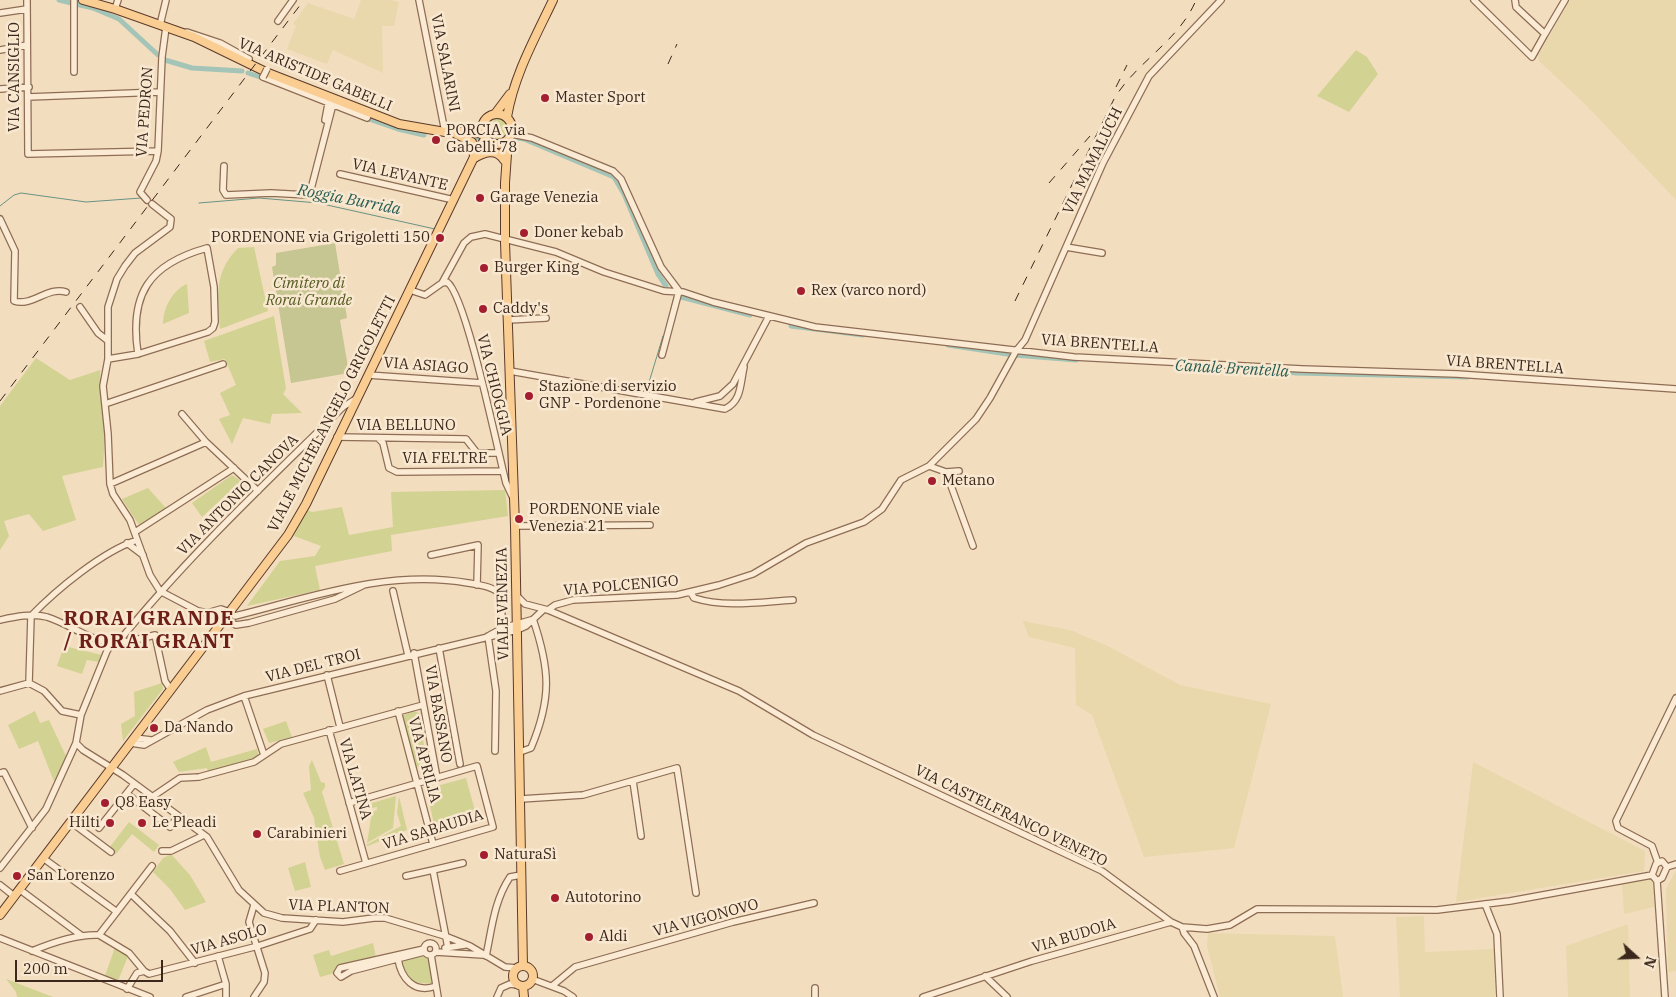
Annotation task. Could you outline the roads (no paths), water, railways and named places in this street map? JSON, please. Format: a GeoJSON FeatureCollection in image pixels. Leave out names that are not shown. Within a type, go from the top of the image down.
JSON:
{"type":"FeatureCollection","features":[{"type":"Feature","properties":{"kind":"main road","name":"VIA ARISTIDE GABELLI"},"geometry":{"type":"LineString","coordinates":[[83,0],[115,9],[211,44],[268,73],[331,101],[399,124],[462,135],[472,142],[474,159]]}},
{"type":"Feature","properties":{"kind":"main road"},"geometry":{"type":"LineString","coordinates":[[506,174],[504,160],[495,144],[484,137],[483,123],[488,117],[495,114],[510,94],[553,0]]}},
{"type":"Feature","properties":{"kind":"main road"},"geometry":{"type":"LineString","coordinates":[[506,174],[512,127],[507,117],[510,94]]}},
{"type":"Feature","properties":{"kind":"main road"},"geometry":{"type":"LineString","coordinates":[[495,114],[507,117]]}},
{"type":"Feature","properties":{"kind":"main road","name":"VIA ARISTIDE GABELLI"},"geometry":{"type":"LineString","coordinates":[[447,132],[464,131],[483,123]]}},
{"type":"Feature","properties":{"kind":"main road","name":"VIA ARISTIDE GABELLI"},"geometry":{"type":"LineString","coordinates":[[464,131],[484,137]]}},
{"type":"Feature","properties":{"kind":"main road","name":"VIALE MICHELANGELO GRIGOLETTI"},"geometry":{"type":"LineString","coordinates":[[0,914],[288,535],[484,137]]}},
{"type":"Feature","properties":{"kind":"main road"},"geometry":{"type":"LineString","coordinates":[[474,159],[483,149],[510,137]]}},
{"type":"Feature","properties":{"kind":"main road"},"geometry":{"type":"LineString","coordinates":[[474,159],[483,153],[492,152],[500,154],[504,160]]}},
{"type":"Feature","properties":{"kind":"main road","name":"VIALE VENEZIA"},"geometry":{"type":"LineString","coordinates":[[506,174],[505,241],[515,526],[520,752],[520,967],[513,976],[521,986],[524,997]]}},
{"type":"Feature","properties":{"kind":"main road"},"geometry":{"type":"LineString","coordinates":[[520,967],[531,970],[532,979],[529,984],[521,986]]}},
{"type":"Feature","properties":{"kind":"street","name":"VIA CANSIGLIO"},"geometry":{"type":"LineString","coordinates":[[27,0],[28,154],[158,151]]}},
{"type":"Feature","properties":{"kind":"street"},"geometry":{"type":"LineString","coordinates":[[115,9],[118,0]]}},
{"type":"Feature","properties":{"kind":"street","name":"VIA PEDRON"},"geometry":{"type":"LineString","coordinates":[[107,340],[108,307],[117,279],[135,253],[170,227],[171,219],[169,216],[147,200],[141,188],[156,161],[158,151],[163,26],[166,0]]}},
{"type":"Feature","properties":{"kind":"street"},"geometry":{"type":"LineString","coordinates":[[278,21],[293,0]]}},
{"type":"Feature","properties":{"kind":"street","name":"VIA SALARINI"},"geometry":{"type":"LineString","coordinates":[[419,0],[447,132]]}},
{"type":"Feature","properties":{"kind":"street","name":"VIA MAMALUCH"},"geometry":{"type":"LineString","coordinates":[[1005,373],[1016,351],[1026,340],[1103,163],[1149,76],[1221,0]]}},
{"type":"Feature","properties":{"kind":"street"},"geometry":{"type":"LineString","coordinates":[[1474,0],[1532,57],[1565,0]]}},
{"type":"Feature","properties":{"kind":"street"},"geometry":{"type":"LineString","coordinates":[[1516,0],[1516,7],[1545,34]]}},
{"type":"Feature","properties":{"kind":"street"},"geometry":{"type":"LineString","coordinates":[[74,3],[74,72]]}},
{"type":"Feature","properties":{"kind":"street"},"geometry":{"type":"LineString","coordinates":[[0,14],[27,9]]}},
{"type":"Feature","properties":{"kind":"street","name":"VIA ARISTIDE GABELLI"},"geometry":{"type":"LineString","coordinates":[[175,30],[197,34],[249,59]]}},
{"type":"Feature","properties":{"kind":"street"},"geometry":{"type":"LineString","coordinates":[[0,50],[27,45]]}},
{"type":"Feature","properties":{"kind":"street"},"geometry":{"type":"LineString","coordinates":[[224,166],[223,190],[226,195],[280,193],[306,196],[311,190],[331,101],[331,94],[266,69],[263,77],[331,101]]}},
{"type":"Feature","properties":{"kind":"street"},"geometry":{"type":"LineString","coordinates":[[0,90],[28,87]]}},
{"type":"Feature","properties":{"kind":"street"},"geometry":{"type":"LineString","coordinates":[[28,97],[160,92]]}},
{"type":"Feature","properties":{"kind":"street"},"geometry":{"type":"LineString","coordinates":[[510,137],[532,138],[613,171],[624,185],[661,267],[678,294],[662,355]]}},
{"type":"Feature","properties":{"kind":"street","name":"VIA LEVANTE"},"geometry":{"type":"LineString","coordinates":[[340,174],[454,200]]}},
{"type":"Feature","properties":{"kind":"street"},"geometry":{"type":"LineString","coordinates":[[0,219],[15,251],[14,301],[19,303],[31,300],[58,289],[66,292]]}},
{"type":"Feature","properties":{"kind":"street"},"geometry":{"type":"LineString","coordinates":[[410,290],[425,295],[442,283],[464,243],[471,237],[485,234],[505,241]]}},
{"type":"Feature","properties":{"kind":"street","name":"VIA BRENTELLA"},"geometry":{"type":"LineString","coordinates":[[505,241],[556,252],[604,272],[678,294],[815,327],[1074,357],[1302,369],[1457,374],[1676,389]]}},
{"type":"Feature","properties":{"kind":"street"},"geometry":{"type":"LineString","coordinates":[[1066,247],[1102,253]]}},
{"type":"Feature","properties":{"kind":"street"},"geometry":{"type":"LineString","coordinates":[[108,359],[138,354],[208,332],[213,328],[215,322],[214,287],[207,248],[172,260],[154,276],[146,287],[138,306],[136,318],[135,332],[138,354]]}},
{"type":"Feature","properties":{"kind":"street","name":"VIA CHIOGGIA"},"geometry":{"type":"LineString","coordinates":[[442,283],[447,282],[452,286],[465,321],[498,453],[511,496],[514,500]]}},
{"type":"Feature","properties":{"kind":"street"},"geometry":{"type":"LineString","coordinates":[[80,307],[98,333],[107,340],[108,359],[103,386],[110,484],[113,494],[130,520],[150,575],[160,591],[198,611],[207,613],[221,609],[227,611]]}},
{"type":"Feature","properties":{"kind":"street"},"geometry":{"type":"LineString","coordinates":[[694,402],[720,396],[733,384],[744,367],[769,316]]}},
{"type":"Feature","properties":{"kind":"street"},"geometry":{"type":"LineString","coordinates":[[508,320],[546,318]]}},
{"type":"Feature","properties":{"kind":"street"},"geometry":{"type":"LineString","coordinates":[[105,404],[223,364]]}},
{"type":"Feature","properties":{"kind":"street"},"geometry":{"type":"LineString","coordinates":[[510,371],[725,408],[734,404],[740,388],[744,367]]}},
{"type":"Feature","properties":{"kind":"street","name":"VIA POLCENIGO"},"geometry":{"type":"LineString","coordinates":[[545,610],[554,605],[574,600],[659,596],[691,592],[753,574],[806,543],[864,522],[882,508],[901,480],[929,466],[976,418],[1005,373]]}},
{"type":"Feature","properties":{"kind":"street","name":"VIA ASIAGO"},"geometry":{"type":"LineString","coordinates":[[368,375],[482,383]]}},
{"type":"Feature","properties":{"kind":"street"},"geometry":{"type":"LineString","coordinates":[[733,384],[740,388]]}},
{"type":"Feature","properties":{"kind":"street","name":"VIA ANTONIO CANOVA"},"geometry":{"type":"LineString","coordinates":[[120,640],[160,591],[343,407],[357,398]]}},
{"type":"Feature","properties":{"kind":"street"},"geometry":{"type":"LineString","coordinates":[[182,414],[206,442],[258,491]]}},
{"type":"Feature","properties":{"kind":"street","name":"VIA BELLUNO"},"geometry":{"type":"LineString","coordinates":[[337,437],[379,439],[466,438],[477,453],[498,453]]}},
{"type":"Feature","properties":{"kind":"street","name":"VIA FELTRE"},"geometry":{"type":"LineString","coordinates":[[379,439],[383,443],[389,468],[397,472],[503,471]]}},
{"type":"Feature","properties":{"kind":"street"},"geometry":{"type":"LineString","coordinates":[[110,484],[206,442]]}},
{"type":"Feature","properties":{"kind":"street"},"geometry":{"type":"LineString","coordinates":[[929,466],[946,472],[959,471]]}},
{"type":"Feature","properties":{"kind":"street"},"geometry":{"type":"LineString","coordinates":[[135,532],[234,468]]}},
{"type":"Feature","properties":{"kind":"street"},"geometry":{"type":"LineString","coordinates":[[946,472],[973,546]]}},
{"type":"Feature","properties":{"kind":"street"},"geometry":{"type":"LineString","coordinates":[[515,526],[650,525]]}},
{"type":"Feature","properties":{"kind":"street"},"geometry":{"type":"LineString","coordinates":[[29,683],[32,616],[98,561],[137,540]]}},
{"type":"Feature","properties":{"kind":"street"},"geometry":{"type":"LineString","coordinates":[[127,544],[143,555]]}},
{"type":"Feature","properties":{"kind":"street"},"geometry":{"type":"LineString","coordinates":[[432,555],[478,545],[477,585]]}},
{"type":"Feature","properties":{"kind":"street"},"geometry":{"type":"LineString","coordinates":[[235,616],[365,584],[420,579],[490,588],[500,594],[503,628]]}},
{"type":"Feature","properties":{"kind":"street"},"geometry":{"type":"LineString","coordinates":[[225,620],[236,625],[249,623],[335,599],[365,584]]}},
{"type":"Feature","properties":{"kind":"street","name":"VIA BASSANO"},"geometry":{"type":"LineString","coordinates":[[393,591],[423,704],[437,778]]}},
{"type":"Feature","properties":{"kind":"street"},"geometry":{"type":"LineString","coordinates":[[691,592],[694,598],[720,603],[743,604],[793,600]]}},
{"type":"Feature","properties":{"kind":"street","name":"VIA CASTELFRANCO VENETO"},"geometry":{"type":"LineString","coordinates":[[516,595],[524,604],[545,610],[739,692],[813,735],[1102,871],[1170,922],[1182,928],[1207,930],[1230,925],[1257,910],[1427,910],[1485,904],[1652,875]]}},
{"type":"Feature","properties":{"kind":"street"},"geometry":{"type":"LineString","coordinates":[[517,627],[545,610]]}},
{"type":"Feature","properties":{"kind":"street"},"geometry":{"type":"LineString","coordinates":[[0,620],[32,616],[46,617],[102,642],[112,643],[120,640],[127,642],[155,635],[165,681],[171,690]]}},
{"type":"Feature","properties":{"kind":"street"},"geometry":{"type":"LineString","coordinates":[[520,752],[531,748],[547,691],[544,650],[533,619]]}},
{"type":"Feature","properties":{"kind":"street","name":"VIA DEL TROI"},"geometry":{"type":"LineString","coordinates":[[488,636],[503,628],[517,627]]}},
{"type":"Feature","properties":{"kind":"street","name":"VIA DEL TROI"},"geometry":{"type":"LineString","coordinates":[[133,740],[139,746],[207,710],[244,696],[488,636],[517,627]]}},
{"type":"Feature","properties":{"kind":"street"},"geometry":{"type":"LineString","coordinates":[[488,636],[496,690],[495,751]]}},
{"type":"Feature","properties":{"kind":"street"},"geometry":{"type":"LineString","coordinates":[[0,868],[32,828],[53,797],[76,743],[81,715],[107,650],[112,643]]}},
{"type":"Feature","properties":{"kind":"street"},"geometry":{"type":"LineString","coordinates":[[440,648],[460,764]]}},
{"type":"Feature","properties":{"kind":"street"},"geometry":{"type":"LineString","coordinates":[[327,675],[340,727]]}},
{"type":"Feature","properties":{"kind":"street"},"geometry":{"type":"LineString","coordinates":[[0,690],[29,683],[44,691],[62,711],[81,715]]}},
{"type":"Feature","properties":{"kind":"street"},"geometry":{"type":"LineString","coordinates":[[244,696],[264,755]]}},
{"type":"Feature","properties":{"kind":"street"},"geometry":{"type":"LineString","coordinates":[[1665,997],[1657,881],[1652,875],[1658,863],[1652,846],[1618,828],[1616,821],[1676,698]]}},
{"type":"Feature","properties":{"kind":"street"},"geometry":{"type":"LineString","coordinates":[[152,797],[180,778],[200,777],[228,770],[254,762],[281,744],[423,704]]}},
{"type":"Feature","properties":{"kind":"street","name":"VIA APRILIA"},"geometry":{"type":"LineString","coordinates":[[398,711],[433,844]]}},
{"type":"Feature","properties":{"kind":"street","name":"VIA LATINA"},"geometry":{"type":"LineString","coordinates":[[329,730],[366,864]]}},
{"type":"Feature","properties":{"kind":"street","name":"VIA PLANTON"},"geometry":{"type":"LineString","coordinates":[[76,743],[83,750],[204,835],[239,890],[254,905],[274,917],[343,922],[385,918],[465,944],[505,967],[520,967]]}},
{"type":"Feature","properties":{"kind":"street","name":"VIA SABAUDIA"},"geometry":{"type":"LineString","coordinates":[[340,871],[493,827],[477,766],[437,778]]}},
{"type":"Feature","properties":{"kind":"street"},"geometry":{"type":"LineString","coordinates":[[520,799],[583,795],[676,768],[696,893]]}},
{"type":"Feature","properties":{"kind":"street"},"geometry":{"type":"LineString","coordinates":[[0,773],[4,772],[32,828]]}},
{"type":"Feature","properties":{"kind":"street"},"geometry":{"type":"LineString","coordinates":[[349,803],[437,778]]}},
{"type":"Feature","properties":{"kind":"street"},"geometry":{"type":"LineString","coordinates":[[633,780],[641,836]]}},
{"type":"Feature","properties":{"kind":"street"},"geometry":{"type":"LineString","coordinates":[[99,828],[134,784]]}},
{"type":"Feature","properties":{"kind":"street"},"geometry":{"type":"LineString","coordinates":[[127,794],[170,827],[178,816]]}},
{"type":"Feature","properties":{"kind":"street"},"geometry":{"type":"LineString","coordinates":[[71,822],[112,852]]}},
{"type":"Feature","properties":{"kind":"street"},"geometry":{"type":"LineString","coordinates":[[162,851],[171,851],[204,835]]}},
{"type":"Feature","properties":{"kind":"street"},"geometry":{"type":"LineString","coordinates":[[43,858],[117,912]]}},
{"type":"Feature","properties":{"kind":"street"},"geometry":{"type":"LineString","coordinates":[[1658,863],[1663,862],[1666,867]]}},
{"type":"Feature","properties":{"kind":"street"},"geometry":{"type":"LineString","coordinates":[[406,876],[463,863]]}},
{"type":"Feature","properties":{"kind":"street"},"geometry":{"type":"LineString","coordinates":[[1666,867],[1676,864]]}},
{"type":"Feature","properties":{"kind":"street"},"geometry":{"type":"LineString","coordinates":[[99,935],[152,866]]}},
{"type":"Feature","properties":{"kind":"street"},"geometry":{"type":"LineString","coordinates":[[1657,881],[1662,878],[1666,867]]}},
{"type":"Feature","properties":{"kind":"street"},"geometry":{"type":"LineString","coordinates":[[433,870],[445,936],[449,942],[448,948]]}},
{"type":"Feature","properties":{"kind":"street"},"geometry":{"type":"LineString","coordinates":[[438,997],[436,986],[434,952],[433,944],[429,943],[424,951],[351,971],[345,977],[341,977],[337,973],[340,968],[424,951],[434,952],[485,956],[499,897],[510,877],[521,875]]}},
{"type":"Feature","properties":{"kind":"street"},"geometry":{"type":"LineString","coordinates":[[0,885],[17,892],[82,936]]}},
{"type":"Feature","properties":{"kind":"street"},"geometry":{"type":"LineString","coordinates":[[131,894],[170,930],[195,962]]}},
{"type":"Feature","properties":{"kind":"street","name":"VIA VIGONOVO"},"geometry":{"type":"LineString","coordinates":[[552,986],[575,967],[733,922],[814,903]]}},
{"type":"Feature","properties":{"kind":"street"},"geometry":{"type":"LineString","coordinates":[[1485,904],[1497,934],[1500,997]]}},
{"type":"Feature","properties":{"kind":"street"},"geometry":{"type":"LineString","coordinates":[[254,905],[249,922],[265,973],[264,982],[254,997]]}},
{"type":"Feature","properties":{"kind":"street","name":"VIA ASOLO"},"geometry":{"type":"LineString","coordinates":[[144,972],[149,974],[156,973],[258,946],[310,929],[316,920]]}},
{"type":"Feature","properties":{"kind":"street","name":"VIA BUDOIA"},"geometry":{"type":"LineString","coordinates":[[923,997],[1119,935],[1170,922]]}},
{"type":"Feature","properties":{"kind":"street"},"geometry":{"type":"LineString","coordinates":[[1182,928],[1201,960],[1214,997]]}},
{"type":"Feature","properties":{"kind":"street"},"geometry":{"type":"LineString","coordinates":[[32,952],[44,946],[82,936],[99,935],[129,953],[144,972]]}},
{"type":"Feature","properties":{"kind":"street"},"geometry":{"type":"LineString","coordinates":[[0,938],[150,997]]}},
{"type":"Feature","properties":{"kind":"street"},"geometry":{"type":"LineString","coordinates":[[434,952],[465,944]]}},
{"type":"Feature","properties":{"kind":"street"},"geometry":{"type":"LineString","coordinates":[[218,956],[226,984],[226,997]]}},
{"type":"Feature","properties":{"kind":"street"},"geometry":{"type":"LineString","coordinates":[[398,959],[402,976],[410,984],[422,988],[436,986]]}},
{"type":"Feature","properties":{"kind":"street"},"geometry":{"type":"LineString","coordinates":[[127,988],[137,973],[144,972]]}},
{"type":"Feature","properties":{"kind":"street"},"geometry":{"type":"LineString","coordinates":[[985,976],[1007,997]]}},
{"type":"Feature","properties":{"kind":"street"},"geometry":{"type":"LineString","coordinates":[[532,979],[552,986],[573,997]]}},
{"type":"Feature","properties":{"kind":"street"},"geometry":{"type":"LineString","coordinates":[[186,997],[226,984]]}},
{"type":"Feature","properties":{"kind":"street"},"geometry":{"type":"LineString","coordinates":[[497,997],[501,988],[510,984],[521,986]]}},
{"type":"Feature","properties":{"kind":"street"},"geometry":{"type":"LineString","coordinates":[[815,988],[816,997]]}},
{"type":"Feature","properties":{"kind":"waterway","name":"Canale Brentella"},"geometry":{"type":"LineString","coordinates":[[59,0],[93,8],[119,19],[158,55]]}},
{"type":"Feature","properties":{"kind":"waterway","name":"Canale Brentella"},"geometry":{"type":"LineString","coordinates":[[165,60],[192,68],[242,71]]}},
{"type":"Feature","properties":{"kind":"waterway","name":"Canale Brentella"},"geometry":{"type":"LineString","coordinates":[[248,73],[260,77]]}},
{"type":"Feature","properties":{"kind":"waterway","name":"Canale Brentella"},"geometry":{"type":"LineString","coordinates":[[369,119],[398,129],[424,135]]}},
{"type":"Feature","properties":{"kind":"waterway","name":"Canale Brentella"},"geometry":{"type":"LineString","coordinates":[[517,138],[524,139],[614,177],[624,194],[658,274],[666,286]]}},
{"type":"Feature","properties":{"kind":"waterway","name":"Roggia Burrida"},"geometry":{"type":"LineString","coordinates":[[0,206],[14,195],[21,193],[86,202],[141,198]]}},
{"type":"Feature","properties":{"kind":"waterway","name":"Roggia Burrida"},"geometry":{"type":"LineString","coordinates":[[199,203],[259,198],[318,203],[435,229]]}},
{"type":"Feature","properties":{"kind":"waterway"},"geometry":{"type":"LineString","coordinates":[[671,309],[674,297]]}},
{"type":"Feature","properties":{"kind":"waterway","name":"Canale Brentella"},"geometry":{"type":"LineString","coordinates":[[681,297],[750,315]]}},
{"type":"Feature","properties":{"kind":"waterway"},"geometry":{"type":"LineString","coordinates":[[667,325],[669,316]]}},
{"type":"Feature","properties":{"kind":"waterway","name":"Canale Brentella"},"geometry":{"type":"LineString","coordinates":[[791,326],[863,335]]}},
{"type":"Feature","properties":{"kind":"waterway"},"geometry":{"type":"LineString","coordinates":[[647,389],[663,336]]}},
{"type":"Feature","properties":{"kind":"waterway","name":"Canale Brentella"},"geometry":{"type":"LineString","coordinates":[[948,345],[1014,355],[1076,360]]}},
{"type":"Feature","properties":{"kind":"waterway","name":"Canale Brentella"},"geometry":{"type":"LineString","coordinates":[[1232,368],[1297,373],[1468,377]]}},
{"type":"Feature","properties":{"kind":"railway"},"geometry":{"type":"LineString","coordinates":[[0,401],[304,0]]}},
{"type":"Feature","properties":{"kind":"railway"},"geometry":{"type":"LineString","coordinates":[[1015,301],[1114,99],[1123,86],[1180,27],[1196,0]]}},
{"type":"Feature","properties":{"kind":"railway"},"geometry":{"type":"LineString","coordinates":[[668,64],[677,44]]}},
{"type":"Feature","properties":{"kind":"railway"},"geometry":{"type":"LineString","coordinates":[[1116,87],[1127,65]]}},
{"type":"Feature","properties":{"kind":"railway"},"geometry":{"type":"LineString","coordinates":[[1049,183],[1090,136]]}},
{"type":"Feature","properties":{"kind":"place","name":"Master Sport"},"geometry":{"type":"Point","coordinates":[545,98]}},
{"type":"Feature","properties":{"kind":"place","name":"PORCIA via Gabelli 78"},"geometry":{"type":"Point","coordinates":[436,140]}},
{"type":"Feature","properties":{"kind":"place","name":"Garage Venezia"},"geometry":{"type":"Point","coordinates":[480,198]}},
{"type":"Feature","properties":{"kind":"place","name":"Doner kebab"},"geometry":{"type":"Point","coordinates":[524,233]}},
{"type":"Feature","properties":{"kind":"place","name":"PORDENONE via Grigoletti 150"},"geometry":{"type":"Point","coordinates":[440,238]}},
{"type":"Feature","properties":{"kind":"place","name":"Burger King"},"geometry":{"type":"Point","coordinates":[484,268]}},
{"type":"Feature","properties":{"kind":"place","name":"Rex (varco nord)"},"geometry":{"type":"Point","coordinates":[801,291]}},
{"type":"Feature","properties":{"kind":"place","name":"Caddy's"},"geometry":{"type":"Point","coordinates":[483,309]}},
{"type":"Feature","properties":{"kind":"place","name":"Stazione di servizio GNP - Pordenone"},"geometry":{"type":"Point","coordinates":[529,396]}},
{"type":"Feature","properties":{"kind":"place","name":"Metano"},"geometry":{"type":"Point","coordinates":[932,481]}},
{"type":"Feature","properties":{"kind":"place","name":"PORDENONE viale Venezia 21"},"geometry":{"type":"Point","coordinates":[519,519]}},
{"type":"Feature","properties":{"kind":"place","name":"Da Nando"},"geometry":{"type":"Point","coordinates":[154,728]}},
{"type":"Feature","properties":{"kind":"place","name":"Q8 Easy"},"geometry":{"type":"Point","coordinates":[105,803]}},
{"type":"Feature","properties":{"kind":"place","name":"Hilti"},"geometry":{"type":"Point","coordinates":[110,823]}},
{"type":"Feature","properties":{"kind":"place","name":"Le Pleadi"},"geometry":{"type":"Point","coordinates":[142,823]}},
{"type":"Feature","properties":{"kind":"place","name":"Carabinieri"},"geometry":{"type":"Point","coordinates":[257,834]}},
{"type":"Feature","properties":{"kind":"place","name":"NaturaSì"},"geometry":{"type":"Point","coordinates":[484,855]}},
{"type":"Feature","properties":{"kind":"place","name":"San Lorenzo"},"geometry":{"type":"Point","coordinates":[17,876]}},
{"type":"Feature","properties":{"kind":"place","name":"Autotorino"},"geometry":{"type":"Point","coordinates":[555,898]}},
{"type":"Feature","properties":{"kind":"place","name":"Aldi"},"geometry":{"type":"Point","coordinates":[589,937]}},
{"type":"Feature","properties":{"kind":"district","name":"RORAI GRANDE / RORAI GRANT"},"geometry":{"type":"Point","coordinates":[149,630]}},
{"type":"Feature","properties":{"kind":"park label","name":"Cimitero di Rorai Grande"},"geometry":{"type":"Point","coordinates":[309,292]}}]}
